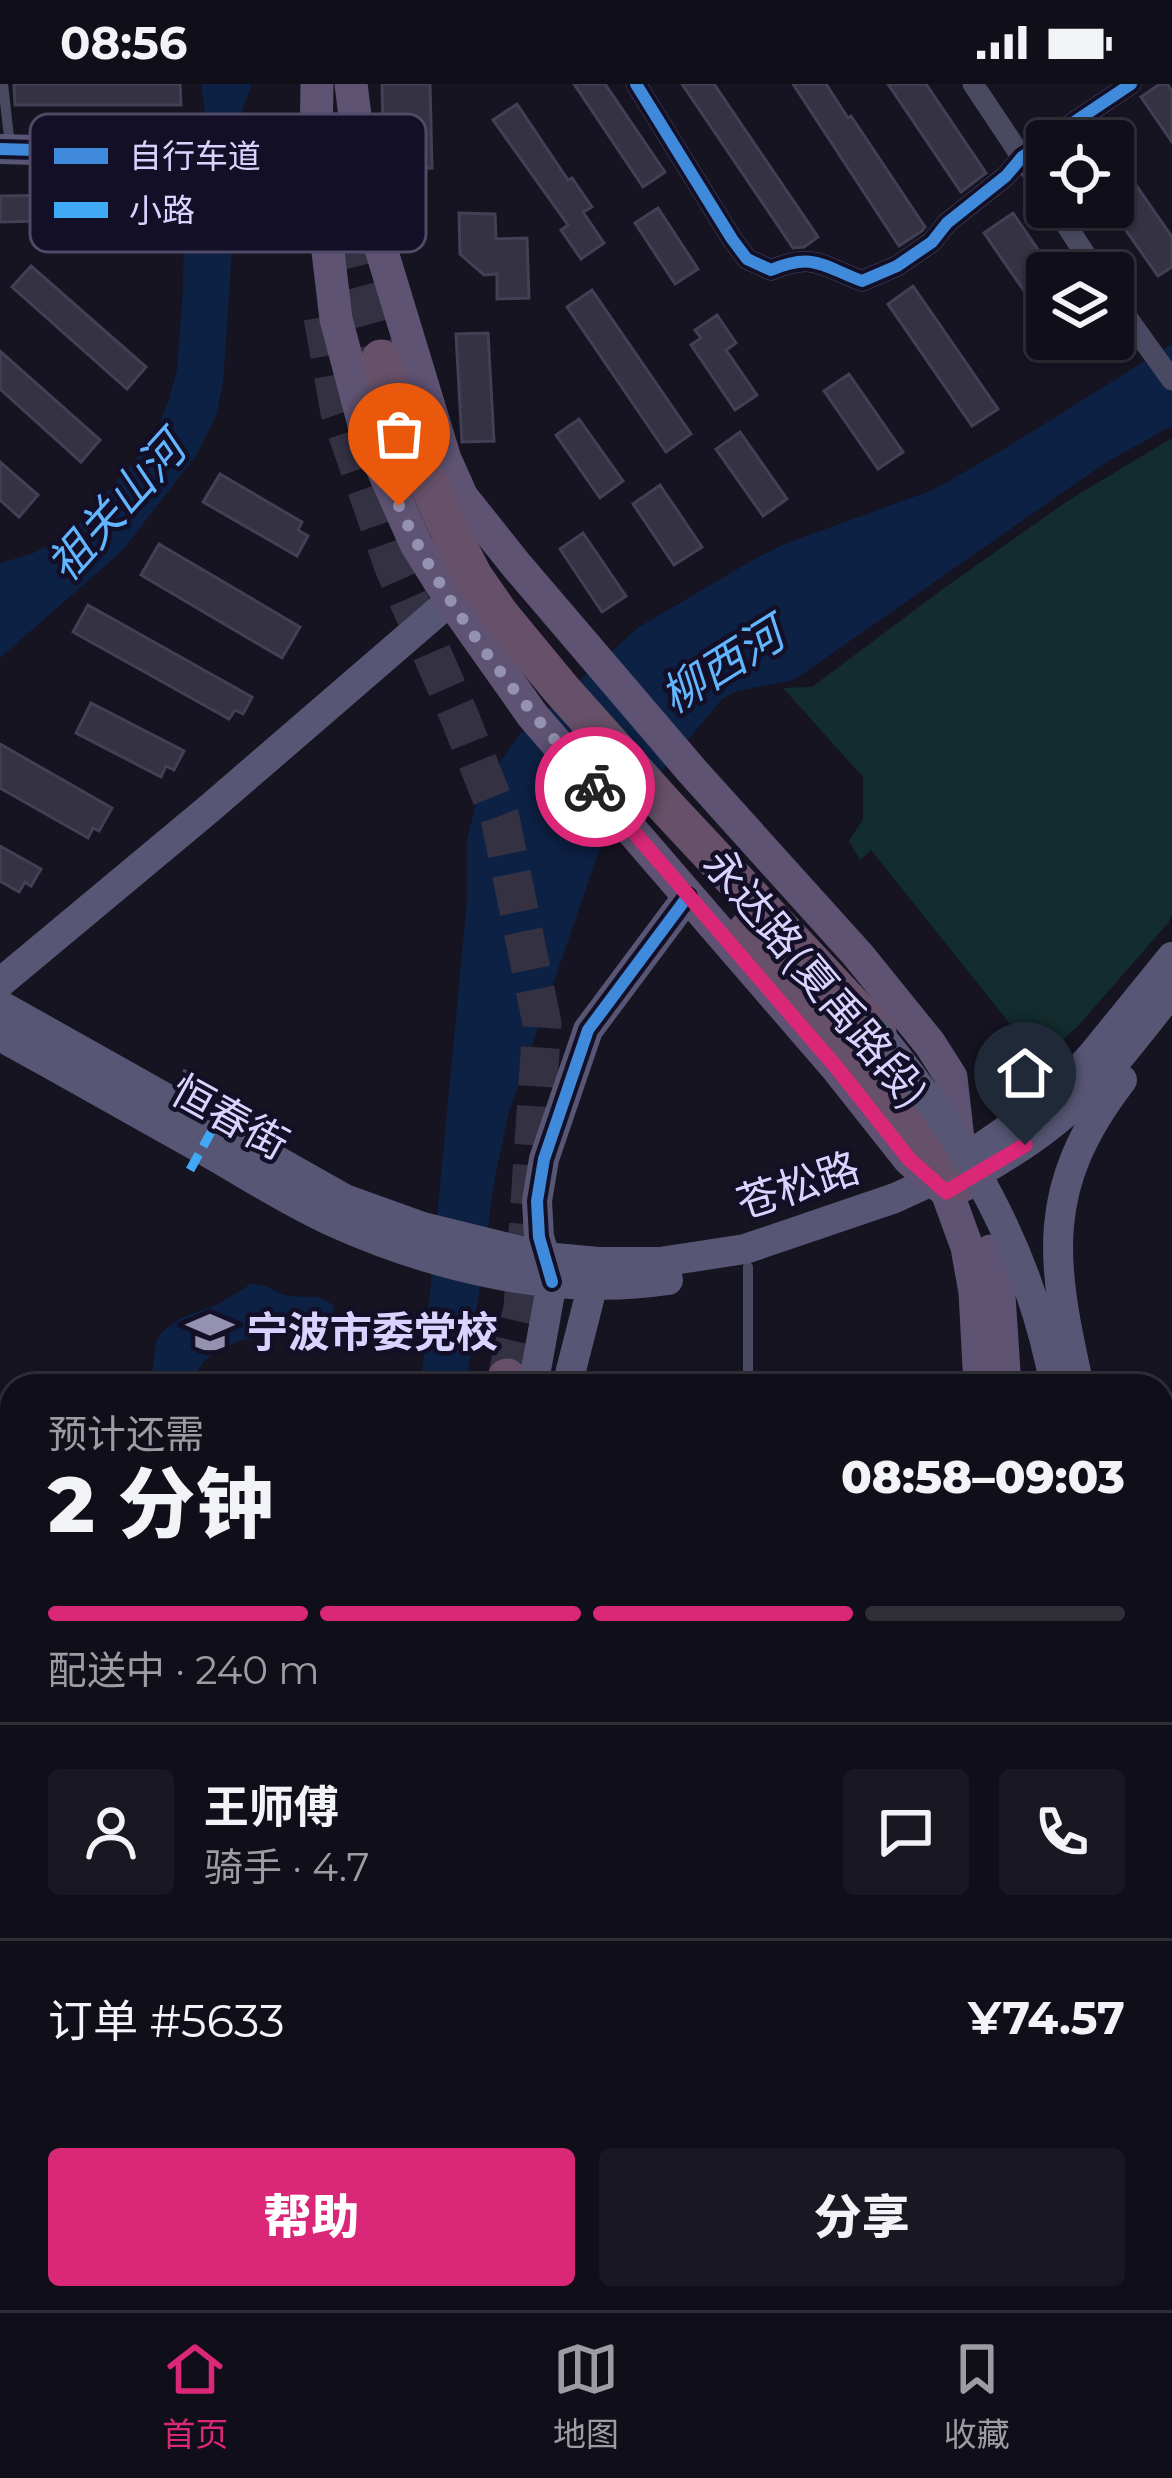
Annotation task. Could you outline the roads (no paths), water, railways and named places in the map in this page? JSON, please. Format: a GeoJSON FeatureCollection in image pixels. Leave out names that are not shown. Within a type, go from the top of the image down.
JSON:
{"type":"FeatureCollection","features":[{"type":"Feature","properties":{"kind":"highway"},"geometry":{"type":"LineString","coordinates":[[381,359],[398,415],[447,525],[500,615],[680,787],[877,1032]]}},
{"type":"Feature","properties":{"kind":"highway"},"geometry":{"type":"LineString","coordinates":[[680,787],[694,871],[853,1051],[948,1181]]}},
{"type":"Feature","properties":{"kind":"main road"},"geometry":{"type":"LineString","coordinates":[[317,84],[317,114]]}},
{"type":"Feature","properties":{"kind":"main road"},"geometry":{"type":"LineString","coordinates":[[351,84],[354,114]]}},
{"type":"Feature","properties":{"kind":"main road"},"geometry":{"type":"LineString","coordinates":[[327,252],[335,319],[366,432],[416,544],[451,600],[564,678]]}},
{"type":"Feature","properties":{"kind":"main road"},"geometry":{"type":"LineString","coordinates":[[382,252],[461,497],[564,678]]}},
{"type":"Feature","properties":{"kind":"main road"},"geometry":{"type":"LineString","coordinates":[[0,983],[451,600]]}},
{"type":"Feature","properties":{"kind":"main road","name":"永达路(夏禹路段)"},"geometry":{"type":"LineString","coordinates":[[564,678],[634,831],[909,1159],[948,1181]]}},
{"type":"Feature","properties":{"kind":"main road","name":"永达路(夏禹路段)"},"geometry":{"type":"LineString","coordinates":[[680,787],[858,955],[951,1076],[948,1181],[968,1247],[979,1374]]}},
{"type":"Feature","properties":{"kind":"main road"},"geometry":{"type":"LineString","coordinates":[[518,1374],[549,1270],[539,1237],[537,1202],[544,1159],[588,1030],[688,896]]}},
{"type":"Feature","properties":{"kind":"main road","name":"苍松路"},"geometry":{"type":"LineString","coordinates":[[424,1242],[549,1270],[654,1282],[748,1268],[900,1218],[1054,1097],[1172,957]]}},
{"type":"Feature","properties":{"kind":"main road","name":"苍松路"},"geometry":{"type":"LineString","coordinates":[[596,1273],[745,1249],[948,1181],[1025,1145],[1072,1108],[1111,1068],[1172,991]]}},
{"type":"Feature","properties":{"kind":"main road","name":"恒春街"},"geometry":{"type":"LineString","coordinates":[[0,1005],[424,1242]]}},
{"type":"Feature","properties":{"kind":"main road"},"geometry":{"type":"LineString","coordinates":[[1076,1374],[1057,1278],[1056,1238],[1064,1190],[1101,1108],[1172,1014]]}},
{"type":"Feature","properties":{"kind":"main road"},"geometry":{"type":"LineString","coordinates":[[877,1032],[956,1137],[993,1200],[1027,1282],[1052,1374]]}},
{"type":"Feature","properties":{"kind":"main road","name":"恒春街"},"geometry":{"type":"LineString","coordinates":[[0,1036],[327,1220],[424,1242]]}},
{"type":"Feature","properties":{"kind":"main road"},"geometry":{"type":"LineString","coordinates":[[948,1181],[988,1237],[999,1296],[1004,1374]]}},
{"type":"Feature","properties":{"kind":"main road"},"geometry":{"type":"LineString","coordinates":[[570,1374],[596,1273]]}},
{"type":"Feature","properties":{"kind":"street"},"geometry":{"type":"LineString","coordinates":[[636,84],[747,259],[771,270],[794,261],[815,260],[862,281],[932,242],[1022,157],[1131,84]]}},
{"type":"Feature","properties":{"kind":"street"},"geometry":{"type":"LineString","coordinates":[[973,84],[1026,163]]}},
{"type":"Feature","properties":{"kind":"street"},"geometry":{"type":"LineString","coordinates":[[1134,330],[1172,380]]}},
{"type":"Feature","properties":{"kind":"lane"},"geometry":{"type":"LineString","coordinates":[[3,84],[5,150]]}},
{"type":"Feature","properties":{"kind":"lane"},"geometry":{"type":"LineString","coordinates":[[748,1268],[748,1374]]}},
{"type":"Feature","properties":{"kind":"water"},"geometry":{"type":"Polygon","coordinates":[[[201,84],[252,84],[241,114],[205,111],[201,84]]]}},
{"type":"Feature","properties":{"kind":"water","name":"祖关山河"},"geometry":{"type":"Polygon","coordinates":[[[184,252],[232,252],[223,384],[216,416],[197,454],[123,550],[0,658],[0,563],[57,542],[82,521],[151,442],[177,370],[184,252]]]}},
{"type":"Feature","properties":{"kind":"water","name":"柳西河"},"geometry":{"type":"Polygon","coordinates":[[[1172,344],[1172,426],[1108,461],[794,680],[723,698],[602,842],[508,1115],[468,1374],[422,1374],[467,901],[467,839],[479,793],[519,735],[639,627],[787,543],[933,490],[1172,344]]]}},
{"type":"Feature","properties":{"kind":"water"},"geometry":{"type":"Polygon","coordinates":[[[251,1284],[334,1306],[332,1321],[242,1340],[211,1356],[197,1374],[152,1374],[156,1341],[163,1331],[181,1318],[217,1305],[251,1284]]]}},
{"type":"Feature","properties":{"kind":"tunnel"},"geometry":{"type":"LineString","coordinates":[[352,252],[381,359]]}},
{"type":"Feature","properties":{"kind":"tunnel"},"geometry":{"type":"LineString","coordinates":[[323,317],[340,412],[394,567],[500,818],[542,1023],[523,1308],[508,1374]]}},
{"type":"Feature","properties":{"kind":"place","name":"宁波市委党校"},"geometry":{"type":"Point","coordinates":[210,1332]}}]}
